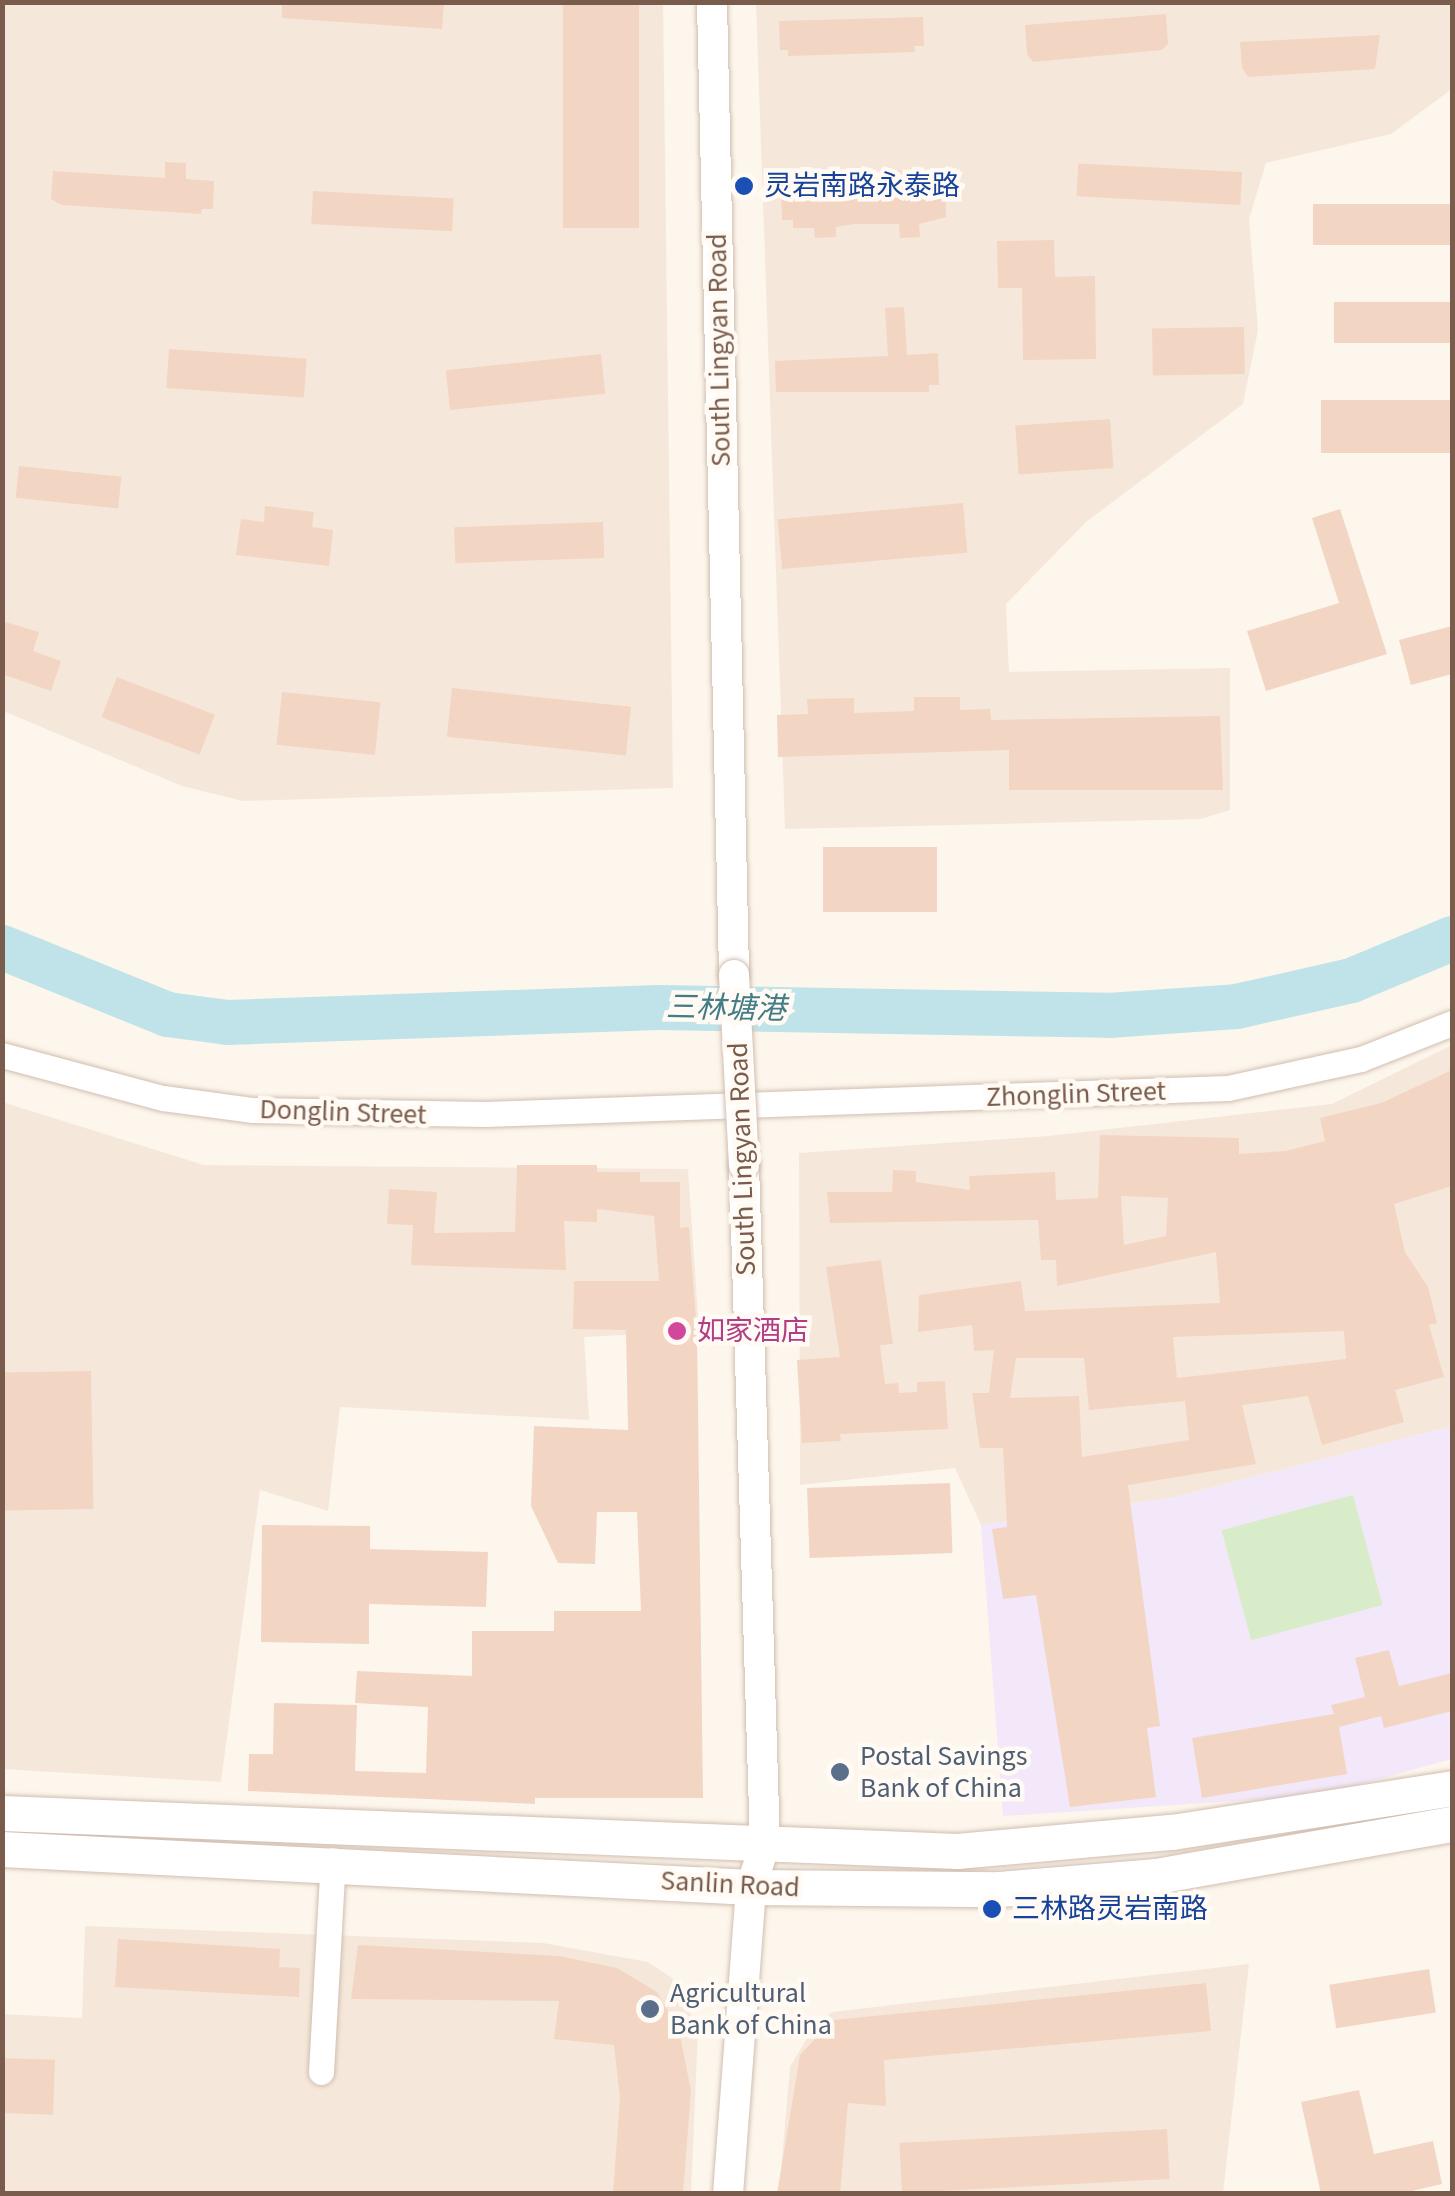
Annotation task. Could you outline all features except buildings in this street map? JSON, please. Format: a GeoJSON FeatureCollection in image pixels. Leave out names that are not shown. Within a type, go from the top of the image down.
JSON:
{"type":"FeatureCollection","features":[{"type":"Feature","properties":{"kind":"main road","name":"Sanlin Road"},"geometry":{"type":"LineString","coordinates":[[2,1813],[977,1849],[1172,1832],[1452,1788]]}},
{"type":"Feature","properties":{"kind":"main road","name":"Sanlin Road"},"geometry":{"type":"LineString","coordinates":[[2,1848],[333,1860],[751,1886],[999,1889],[1156,1876],[1452,1824]]}},
{"type":"Feature","properties":{"kind":"street","name":"South Lingyan Road"},"geometry":{"type":"LineString","coordinates":[[712,2],[734,975],[744,1164],[765,1844],[751,1886],[728,2194]]}},
{"type":"Feature","properties":{"kind":"street","name":"Zhonglin Street"},"geometry":{"type":"LineString","coordinates":[[690,1106],[1228,1088],[1361,1060],[1452,1023]]}},
{"type":"Feature","properties":{"kind":"street","name":"Donglin Street"},"geometry":{"type":"LineString","coordinates":[[2,1055],[143,1094],[253,1110],[410,1115],[690,1106]]}},
{"type":"Feature","properties":{"kind":"street"},"geometry":{"type":"LineString","coordinates":[[321,2072],[333,1860]]}},
{"type":"Feature","properties":{"kind":"shaded area"},"geometry":{"type":"Polygon","coordinates":[[[2,3],[663,3],[673,788],[243,801],[182,786],[3,711],[2,3]]]}},
{"type":"Feature","properties":{"kind":"shaded area"},"geometry":{"type":"Polygon","coordinates":[[[756,3],[1452,3],[1452,89],[1391,134],[1266,163],[1249,219],[1258,330],[1243,404],[1086,522],[1006,604],[1009,672],[1230,668],[1230,810],[1201,819],[785,829],[756,3]]]}},
{"type":"Feature","properties":{"kind":"shaded area"},"geometry":{"type":"Polygon","coordinates":[[[1452,1045],[1452,1426],[1171,1498],[981,1525],[955,1468],[800,1485],[799,1153],[1048,1136],[1332,1104],[1452,1045]]]}},
{"type":"Feature","properties":{"kind":"shaded area"},"geometry":{"type":"Polygon","coordinates":[[[2,1102],[204,1165],[688,1169],[699,1331],[584,1337],[589,1420],[340,1407],[328,1511],[260,1490],[221,1782],[3,1769],[2,1102]]]}},
{"type":"Feature","properties":{"kind":"shaded area"},"geometry":{"type":"Polygon","coordinates":[[[1452,1426],[1452,1759],[1317,1796],[1003,1816],[981,1525],[1171,1498],[1452,1426]]]}},
{"type":"Feature","properties":{"kind":"shaded area"},"geometry":{"type":"Polygon","coordinates":[[[85,1926],[543,1943],[648,1962],[675,1980],[698,2030],[691,2193],[3,2193],[2,2014],[82,2018],[85,1926]]]}},
{"type":"Feature","properties":{"kind":"shaded area"},"geometry":{"type":"Polygon","coordinates":[[[1249,1964],[1223,2193],[779,2194],[790,2067],[813,2028],[832,2012],[1249,1964]]]}},
{"type":"Feature","properties":{"kind":"green space"},"geometry":{"type":"Polygon","coordinates":[[[1353,1495],[1383,1605],[1251,1640],[1222,1530],[1353,1495]]]}},
{"type":"Feature","properties":{"kind":"waterway","name":"三林塘港"},"geometry":{"type":"LineString","coordinates":[[2,947],[167,1014],[227,1022],[658,1007],[1108,1015],[1236,1006],[1351,980],[1452,938]]}},
{"type":"Feature","properties":{"kind":"place","name":"灵岩南路永泰路"},"geometry":{"type":"Point","coordinates":[744,186]}},
{"type":"Feature","properties":{"kind":"place","name":"如家酒店"},"geometry":{"type":"Point","coordinates":[677,1331]}},
{"type":"Feature","properties":{"kind":"place","name":"Postal Savings Bank of China"},"geometry":{"type":"Point","coordinates":[840,1772]}},
{"type":"Feature","properties":{"kind":"place","name":"三林路灵岩南路"},"geometry":{"type":"Point","coordinates":[992,1909]}},
{"type":"Feature","properties":{"kind":"place","name":"Agricultural Bank of China"},"geometry":{"type":"Point","coordinates":[650,2009]}}]}
